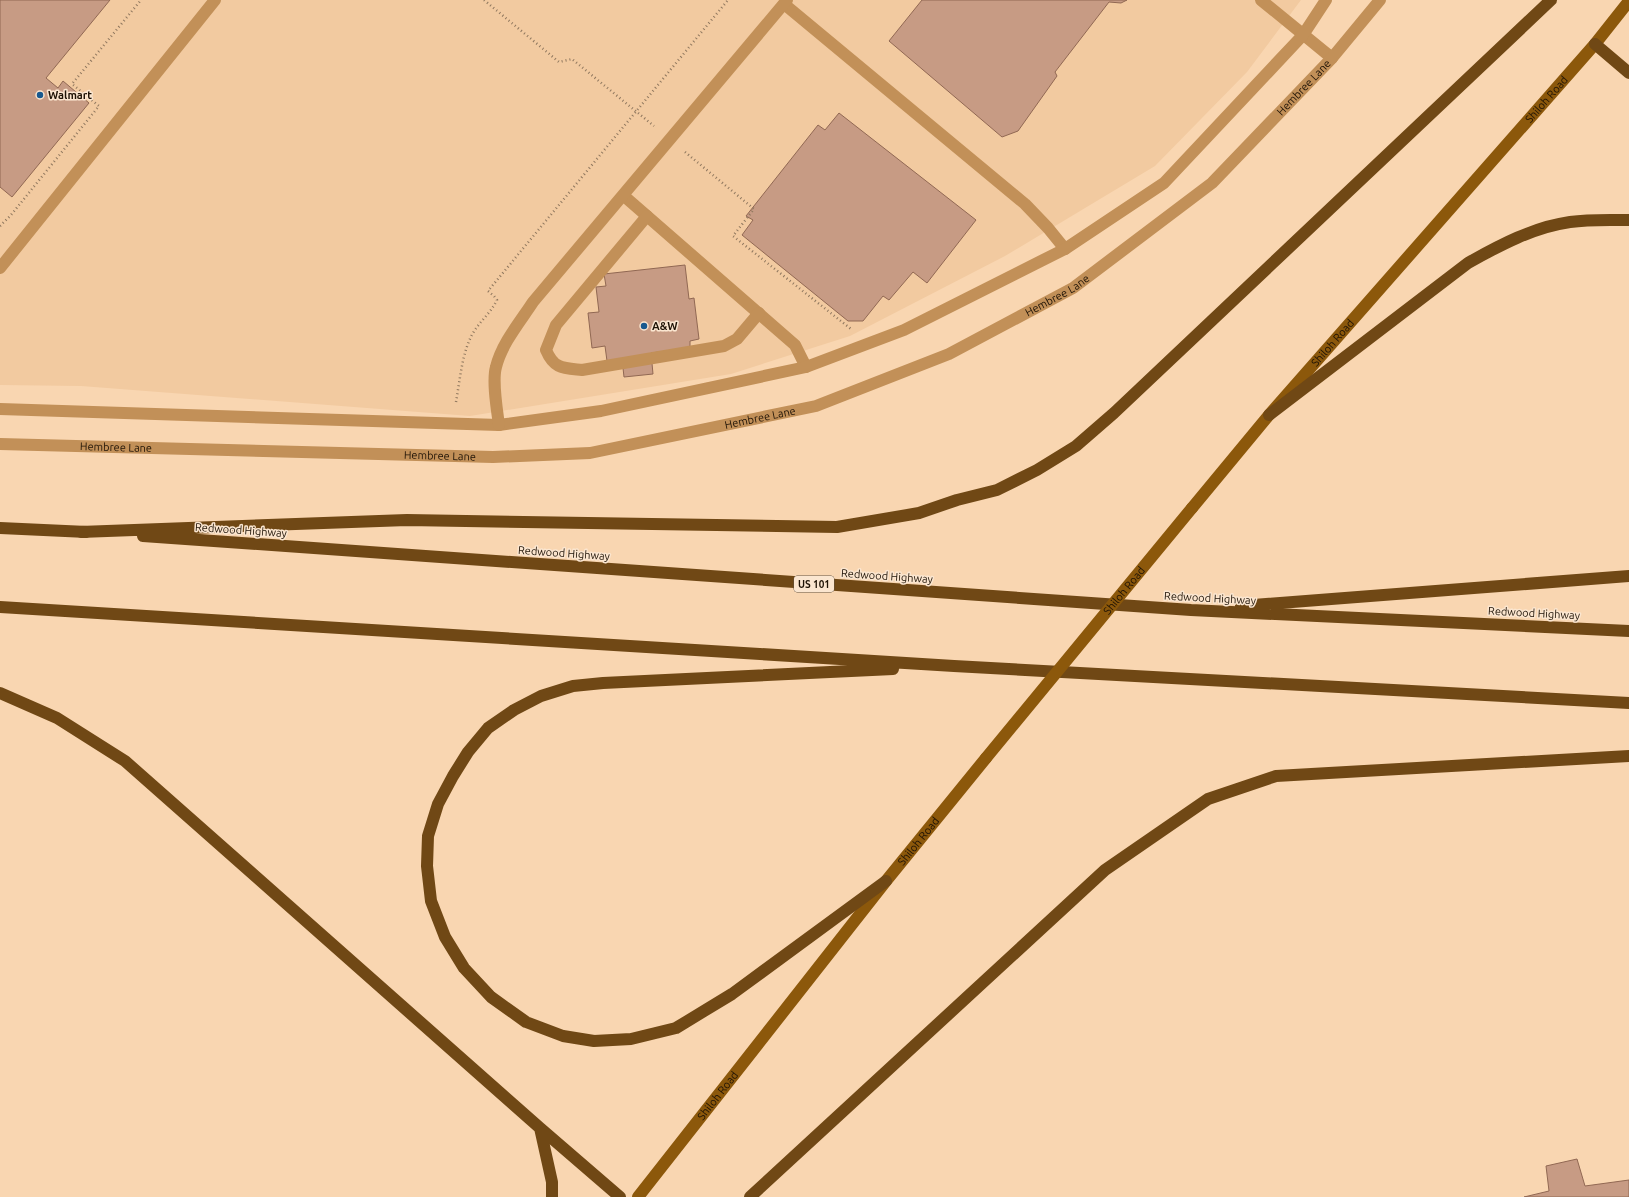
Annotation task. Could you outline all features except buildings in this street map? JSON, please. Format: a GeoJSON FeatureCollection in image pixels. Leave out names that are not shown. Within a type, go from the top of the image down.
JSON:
{"type":"FeatureCollection","features":[{"type":"Feature","properties":{"kind":"highway"},"geometry":{"type":"LineString","coordinates":[[80,532],[407,520],[837,527],[919,514],[957,500],[997,490],[1037,470],[1076,446],[1114,413],[1551,0]]}},
{"type":"Feature","properties":{"kind":"highway"},"geometry":{"type":"LineString","coordinates":[[1595,44],[1629,73]]}},
{"type":"Feature","properties":{"kind":"highway"},"geometry":{"type":"LineString","coordinates":[[1269,415],[1468,263],[1504,243],[1535,231],[1570,222],[1629,220]]}},
{"type":"Feature","properties":{"kind":"highway","name":"Redwood Highway"},"geometry":{"type":"LineString","coordinates":[[0,528],[80,532],[1191,610],[1629,631]]}},
{"type":"Feature","properties":{"kind":"highway"},"geometry":{"type":"LineString","coordinates":[[1191,610],[1629,576]]}},
{"type":"Feature","properties":{"kind":"highway"},"geometry":{"type":"LineString","coordinates":[[0,607],[954,666],[1629,703]]}},
{"type":"Feature","properties":{"kind":"highway"},"geometry":{"type":"LineString","coordinates":[[886,880],[732,994],[676,1028],[631,1039],[594,1041],[563,1036],[526,1022],[491,998],[464,968],[445,937],[431,901],[427,866],[428,836],[438,804],[468,752],[488,728],[514,710],[541,696],[573,686],[603,683],[954,666]]}},
{"type":"Feature","properties":{"kind":"highway"},"geometry":{"type":"LineString","coordinates":[[0,693],[57,718],[125,761],[620,1197]]}},
{"type":"Feature","properties":{"kind":"highway"},"geometry":{"type":"LineString","coordinates":[[750,1197],[1104,870],[1208,799],[1276,776],[1629,756]]}},
{"type":"Feature","properties":{"kind":"highway"},"geometry":{"type":"LineString","coordinates":[[540,1128],[552,1182],[552,1197]]}},
{"type":"Feature","properties":{"kind":"main road","name":"Shiloh Road"},"geometry":{"type":"LineString","coordinates":[[638,1197],[886,880],[1269,415],[1595,44],[1629,1]]}},
{"type":"Feature","properties":{"kind":"street"},"geometry":{"type":"LineString","coordinates":[[0,268],[215,0]]}},
{"type":"Feature","properties":{"kind":"street"},"geometry":{"type":"LineString","coordinates":[[1261,0],[1332,58]]}},
{"type":"Feature","properties":{"kind":"street"},"geometry":{"type":"LineString","coordinates":[[0,409],[499,426],[601,411],[806,367],[904,330],[1064,249],[1164,183],[1303,35],[1326,0]]}},
{"type":"Feature","properties":{"kind":"street","name":"Hembree Lane"},"geometry":{"type":"LineString","coordinates":[[0,444],[494,457],[590,453],[816,406],[949,354],[1073,288],[1212,183],[1332,58],[1380,0]]}},
{"type":"Feature","properties":{"kind":"street"},"geometry":{"type":"LineString","coordinates":[[499,426],[496,368],[505,346],[533,302],[624,196],[786,2],[1025,204],[1048,228],[1064,249]]}},
{"type":"Feature","properties":{"kind":"street"},"geometry":{"type":"LineString","coordinates":[[624,196],[795,345],[806,367]]}},
{"type":"Feature","properties":{"kind":"street"},"geometry":{"type":"LineString","coordinates":[[647,216],[556,325],[546,350],[550,360],[560,368],[582,370],[724,346],[737,339],[759,313]]}},
{"type":"Feature","properties":{"kind":"path"},"geometry":{"type":"LineString","coordinates":[[0,226],[11,215],[99,106],[72,84],[141,0]]}},
{"type":"Feature","properties":{"kind":"path"},"geometry":{"type":"LineString","coordinates":[[456,402],[462,374],[464,353],[473,332],[492,310],[497,300],[488,291],[728,0]]}},
{"type":"Feature","properties":{"kind":"shaded area"},"geometry":{"type":"Polygon","coordinates":[[[0,0],[1301,0],[1247,72],[1155,166],[1005,256],[850,336],[731,374],[470,416],[81,386],[0,385],[0,0]]]}},
{"type":"Feature","properties":{"kind":"place","name":"Walmart"},"geometry":{"type":"Point","coordinates":[40,95]}},
{"type":"Feature","properties":{"kind":"place","name":"A&W"},"geometry":{"type":"Point","coordinates":[644,326]}}]}
